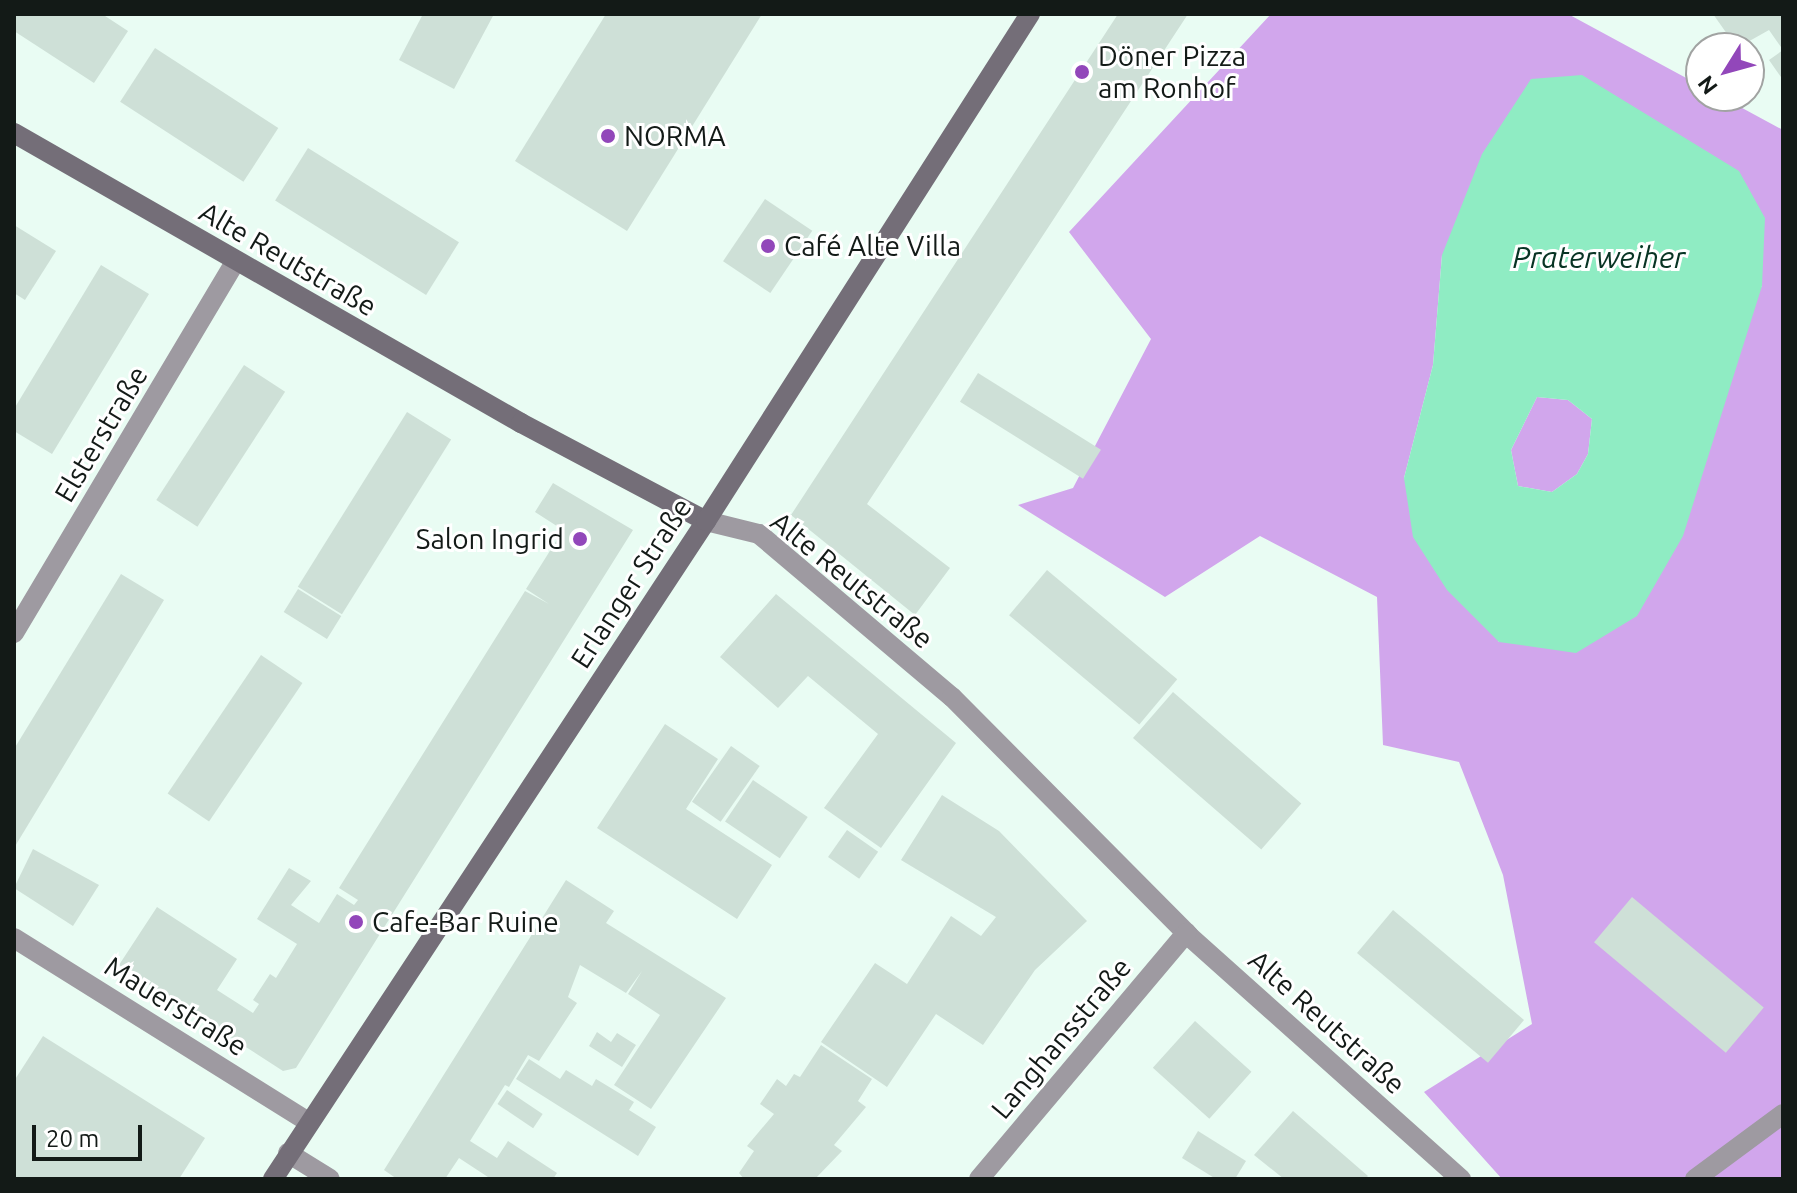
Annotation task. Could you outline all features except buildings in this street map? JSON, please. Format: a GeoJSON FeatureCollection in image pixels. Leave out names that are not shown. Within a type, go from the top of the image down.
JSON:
{"type":"FeatureCollection","features":[{"type":"Feature","properties":{"kind":"main road","name":"Erlanger Straße"},"geometry":{"type":"LineString","coordinates":[[273,1179],[706,521],[1030,14]]}},
{"type":"Feature","properties":{"kind":"main road","name":"Alte Reutstraße"},"geometry":{"type":"LineString","coordinates":[[14,133],[235,262],[706,521]]}},
{"type":"Feature","properties":{"kind":"street","name":"Elsterstraße"},"geometry":{"type":"LineString","coordinates":[[14,633],[235,262]]}},
{"type":"Feature","properties":{"kind":"street","name":"Alte Reutstraße"},"geometry":{"type":"LineString","coordinates":[[706,521],[759,534],[952,697],[1186,933],[1461,1179]]}},
{"type":"Feature","properties":{"kind":"street","name":"Langhansstraße"},"geometry":{"type":"LineString","coordinates":[[979,1179],[1186,933]]}},
{"type":"Feature","properties":{"kind":"street","name":"Mauerstraße"},"geometry":{"type":"LineString","coordinates":[[14,938],[308,1122]]}},
{"type":"Feature","properties":{"kind":"street"},"geometry":{"type":"LineString","coordinates":[[1695,1179],[1783,1114]]}},
{"type":"Feature","properties":{"kind":"street"},"geometry":{"type":"LineString","coordinates":[[288,1153],[330,1179]]}},
{"type":"Feature","properties":{"kind":"shaded area"},"geometry":{"type":"Polygon","coordinates":[[[1271,14],[1568,14],[1685,77],[1685,112],[1750,112],[1783,130],[1783,1179],[1502,1179],[1424,1092],[1532,1024],[1503,875],[1459,762],[1383,745],[1377,597],[1260,536],[1165,597],[1018,505],[1073,488],[1151,339],[1069,232],[1271,14]],[[1442,255],[1433,365],[1404,478],[1499,642],[1762,286],[1442,255]]]}},
{"type":"Feature","properties":{"kind":"shaded area"},"geometry":{"type":"Polygon","coordinates":[[[1537,397],[1568,400],[1592,419],[1588,454],[1577,474],[1552,492],[1518,486],[1511,450],[1537,397]]]}},
{"type":"Feature","properties":{"kind":"water","name":"Praterweiher"},"geometry":{"type":"Polygon","coordinates":[[[1582,75],[1739,171],[1765,218],[1762,286],[1683,536],[1637,616],[1576,653],[1499,642],[1447,590],[1413,537],[1404,478],[1433,365],[1442,255],[1482,154],[1531,79],[1582,75]],[[1537,397],[1511,450],[1518,486],[1552,492],[1577,474],[1588,454],[1592,419],[1568,400],[1537,397]]]}},
{"type":"Feature","properties":{"kind":"place","name":"Döner Pizza am Ronhof"},"geometry":{"type":"Point","coordinates":[1082,72]}},
{"type":"Feature","properties":{"kind":"place","name":"NORMA"},"geometry":{"type":"Point","coordinates":[608,136]}},
{"type":"Feature","properties":{"kind":"place","name":"Café Alte Villa"},"geometry":{"type":"Point","coordinates":[768,246]}},
{"type":"Feature","properties":{"kind":"place","name":"Salon Ingrid"},"geometry":{"type":"Point","coordinates":[580,539]}},
{"type":"Feature","properties":{"kind":"place","name":"Cafe-Bar Ruine"},"geometry":{"type":"Point","coordinates":[356,922]}}]}
